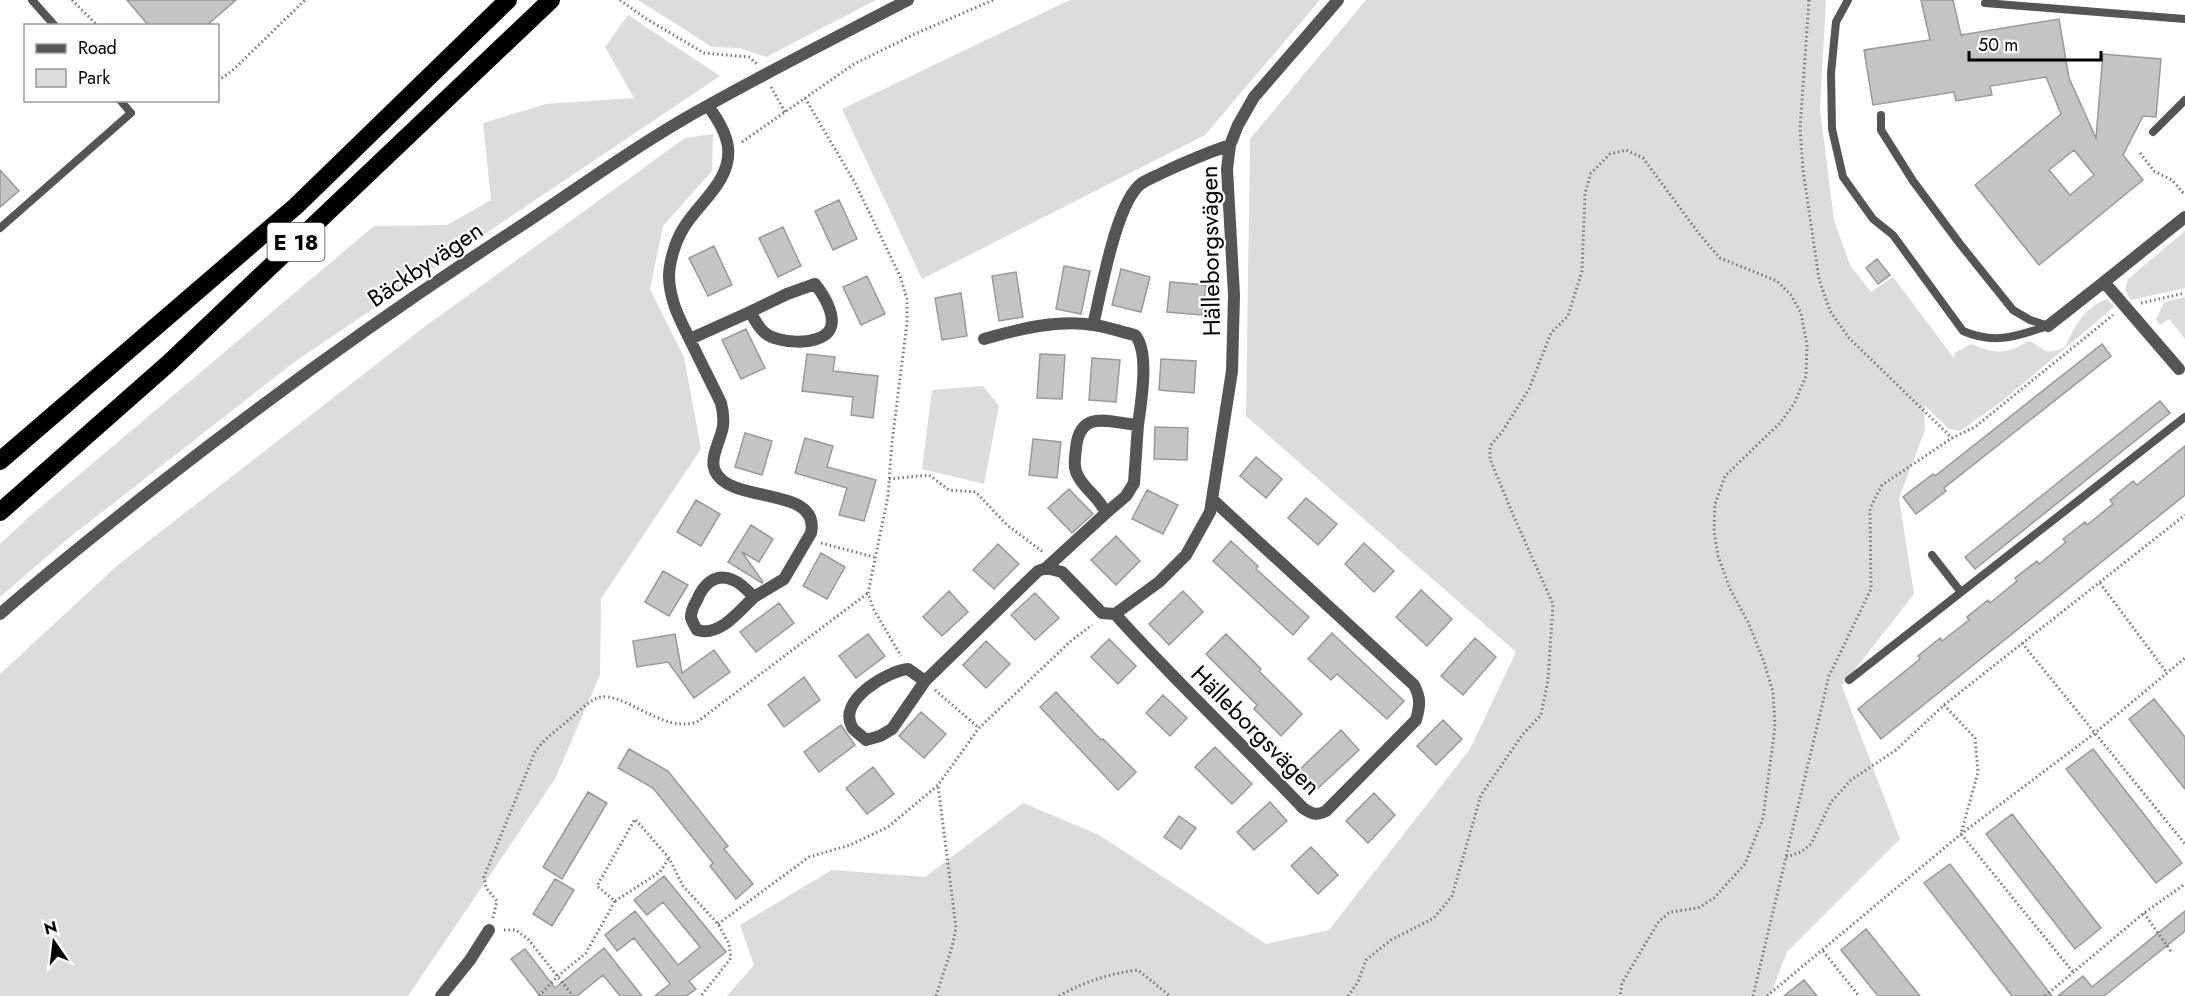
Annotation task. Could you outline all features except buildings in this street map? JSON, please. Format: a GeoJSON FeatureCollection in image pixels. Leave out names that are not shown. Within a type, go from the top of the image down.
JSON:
{"type":"FeatureCollection","features":[{"type":"Feature","properties":{"kind":"highway","name":"E 18"},"geometry":{"type":"LineString","coordinates":[[0,461],[296,206],[508,0]]}},
{"type":"Feature","properties":{"kind":"highway","name":"E 18"},"geometry":{"type":"LineString","coordinates":[[0,512],[170,362],[551,0]]}},
{"type":"Feature","properties":{"kind":"street","name":"Bäckbyvägen"},"geometry":{"type":"LineString","coordinates":[[0,614],[222,435],[367,329],[460,265],[638,147],[763,74],[908,0]]}},
{"type":"Feature","properties":{"kind":"street","name":"Hälleborgsvägen"},"geometry":{"type":"LineString","coordinates":[[1213,500],[1414,685],[1420,695],[1416,720],[1326,811],[1319,815],[1303,808],[1252,754],[1161,665],[1115,614],[1160,582],[1186,555],[1210,512],[1232,371],[1234,295],[1227,169],[1230,145],[1254,97],[1338,0]]}},
{"type":"Feature","properties":{"kind":"street"},"geometry":{"type":"LineString","coordinates":[[708,106],[721,125],[728,147],[724,172],[715,188],[682,231],[672,259],[669,276],[672,301],[679,321],[721,403],[724,416],[713,462],[715,471],[722,481],[737,488],[784,500],[805,509],[813,526],[808,540],[784,579],[754,597],[723,626],[710,631],[697,630],[691,620],[699,594],[704,585],[712,579],[721,577],[733,580],[754,597]]}},
{"type":"Feature","properties":{"kind":"street"},"geometry":{"type":"LineString","coordinates":[[1093,325],[1115,234],[1134,191],[1141,184],[1159,175],[1230,145]]}},
{"type":"Feature","properties":{"kind":"street"},"geometry":{"type":"LineString","coordinates":[[2048,326],[2185,217]]}},
{"type":"Feature","properties":{"kind":"street"},"geometry":{"type":"LineString","coordinates":[[2104,282],[2182,373]]}},
{"type":"Feature","properties":{"kind":"street"},"geometry":{"type":"LineString","coordinates":[[690,339],[787,294],[814,284],[826,301],[831,322],[829,330],[820,337],[806,341],[790,341],[774,338],[764,332],[750,312]]}},
{"type":"Feature","properties":{"kind":"street"},"geometry":{"type":"LineString","coordinates":[[925,681],[908,669],[896,670],[870,686],[850,705],[849,714],[852,727],[866,740],[892,729],[925,681],[1038,571],[1046,568],[1126,496],[1134,483],[1143,354],[1139,339],[1135,335],[1093,325],[1043,325],[984,339]]}},
{"type":"Feature","properties":{"kind":"street"},"geometry":{"type":"LineString","coordinates":[[1106,513],[1101,501],[1076,474],[1075,458],[1080,430],[1087,423],[1097,421],[1138,425]]}},
{"type":"Feature","properties":{"kind":"street"},"geometry":{"type":"LineString","coordinates":[[1046,568],[1062,572],[1102,613],[1115,614]]}},
{"type":"Feature","properties":{"kind":"street"},"geometry":{"type":"LineString","coordinates":[[441,996],[471,960],[489,930]]}},
{"type":"Feature","properties":{"kind":"lane"},"geometry":{"type":"LineString","coordinates":[[32,0],[53,24]]}},
{"type":"Feature","properties":{"kind":"lane"},"geometry":{"type":"LineString","coordinates":[[1848,0],[1836,22],[1831,73],[1832,129],[1844,177],[1873,219],[1893,235],[1963,331],[1979,338],[2011,338],[2048,326]]}},
{"type":"Feature","properties":{"kind":"lane"},"geometry":{"type":"LineString","coordinates":[[1985,3],[2185,18]]}},
{"type":"Feature","properties":{"kind":"lane"},"geometry":{"type":"LineString","coordinates":[[2153,132],[2185,100]]}},
{"type":"Feature","properties":{"kind":"lane"},"geometry":{"type":"LineString","coordinates":[[0,228],[130,112],[122,102]]}},
{"type":"Feature","properties":{"kind":"lane"},"geometry":{"type":"LineString","coordinates":[[1881,115],[1881,130],[1913,181],[1960,244],[2013,310],[2030,320],[2048,326]]}},
{"type":"Feature","properties":{"kind":"lane"},"geometry":{"type":"LineString","coordinates":[[1849,680],[2185,417]]}},
{"type":"Feature","properties":{"kind":"lane"},"geometry":{"type":"LineString","coordinates":[[1932,555],[1961,592]]}},
{"type":"Feature","properties":{"kind":"path"},"geometry":{"type":"LineString","coordinates":[[72,0],[96,24]]}},
{"type":"Feature","properties":{"kind":"path"},"geometry":{"type":"LineString","coordinates":[[219,80],[233,70],[305,0]]}},
{"type":"Feature","properties":{"kind":"path"},"geometry":{"type":"LineString","coordinates":[[620,0],[645,18],[704,53],[749,57],[755,61],[785,112]]}},
{"type":"Feature","properties":{"kind":"path"},"geometry":{"type":"LineString","coordinates":[[728,147],[735,147],[854,64],[917,33],[993,0]]}},
{"type":"Feature","properties":{"kind":"path"},"geometry":{"type":"LineString","coordinates":[[1809,0],[1800,129],[1803,170],[1819,279],[1830,311],[1849,338],[1952,438]]}},
{"type":"Feature","properties":{"kind":"path"},"geometry":{"type":"LineString","coordinates":[[805,98],[855,183],[900,276],[907,299],[908,323],[892,442],[887,506],[874,557],[868,593],[888,635],[908,669]]}},
{"type":"Feature","properties":{"kind":"path"},"geometry":{"type":"LineString","coordinates":[[1348,996],[1358,982],[1366,960],[1391,940],[1434,918],[1452,897],[1481,795],[1523,735],[1541,715],[1548,680],[1553,604],[1490,459],[1490,446],[1502,432],[1529,389],[1551,333],[1568,316],[1582,271],[1585,193],[1591,173],[1610,154],[1626,150],[1643,158],[1700,236],[1720,258],[1777,281],[1791,296],[1801,313],[1807,345],[1806,376],[1794,404],[1780,423],[1725,476],[1715,504],[1714,531],[1718,556],[1730,589],[1748,622],[1773,692],[1775,727],[1763,818],[1745,864],[1714,898],[1698,908],[1670,912],[1659,921],[1622,983],[1620,996]]}},
{"type":"Feature","properties":{"kind":"path"},"geometry":{"type":"LineString","coordinates":[[2140,153],[2154,171],[2172,180],[2185,194]]}},
{"type":"Feature","properties":{"kind":"path"},"geometry":{"type":"LineString","coordinates":[[1753,996],[1829,676],[1871,589],[1870,508],[1882,485],[1952,438],[1975,427],[2115,314],[2126,308],[2185,293]]}},
{"type":"Feature","properties":{"kind":"path"},"geometry":{"type":"LineString","coordinates":[[889,479],[929,475],[949,490],[976,492],[1007,525],[1046,555],[1046,568]]}},
{"type":"Feature","properties":{"kind":"path"},"geometry":{"type":"LineString","coordinates":[[1786,857],[1802,852],[1811,844],[1831,802],[1851,780],[1896,750],[1944,705],[2185,515]]}},
{"type":"Feature","properties":{"kind":"path"},"geometry":{"type":"LineString","coordinates":[[808,540],[874,557]]}},
{"type":"Feature","properties":{"kind":"path"},"geometry":{"type":"LineString","coordinates":[[2100,582],[2167,673]]}},
{"type":"Feature","properties":{"kind":"path"},"geometry":{"type":"LineString","coordinates":[[573,996],[528,939],[516,930],[489,930],[497,902],[486,888],[484,877],[535,753],[543,741],[590,702],[602,697],[613,699],[671,724],[685,725],[697,722],[868,593]]}},
{"type":"Feature","properties":{"kind":"path"},"geometry":{"type":"LineString","coordinates":[[718,924],[809,858],[850,845],[888,827],[938,785],[979,728],[1072,640],[1100,619],[1102,613]]}},
{"type":"Feature","properties":{"kind":"path"},"geometry":{"type":"LineString","coordinates":[[2022,643],[2185,844]]}},
{"type":"Feature","properties":{"kind":"path"},"geometry":{"type":"LineString","coordinates":[[1767,996],[1961,834],[2095,733],[2185,658]]}},
{"type":"Feature","properties":{"kind":"path"},"geometry":{"type":"LineString","coordinates":[[925,681],[979,728]]}},
{"type":"Feature","properties":{"kind":"path"},"geometry":{"type":"LineString","coordinates":[[1944,705],[1975,738],[1978,772],[1961,834]]}},
{"type":"Feature","properties":{"kind":"path"},"geometry":{"type":"LineString","coordinates":[[936,996],[956,928],[938,785]]}},
{"type":"Feature","properties":{"kind":"path"},"geometry":{"type":"LineString","coordinates":[[615,901],[597,886],[635,819],[669,858],[683,886],[718,924],[729,944],[731,958],[700,996]]}},
{"type":"Feature","properties":{"kind":"path"},"geometry":{"type":"LineString","coordinates":[[1961,834],[2073,972]]}},
{"type":"Feature","properties":{"kind":"path"},"geometry":{"type":"LineString","coordinates":[[539,996],[558,976],[586,953],[615,901],[660,872],[669,858]]}},
{"type":"Feature","properties":{"kind":"path"},"geometry":{"type":"LineString","coordinates":[[2045,996],[2144,913],[2185,884]]}},
{"type":"Feature","properties":{"kind":"path"},"geometry":{"type":"LineString","coordinates":[[2144,913],[2172,953]]}},
{"type":"Feature","properties":{"kind":"path"},"geometry":{"type":"LineString","coordinates":[[1823,951],[1859,996]]}},
{"type":"Feature","properties":{"kind":"path"},"geometry":{"type":"LineString","coordinates":[[1059,996],[1079,985],[1109,974],[1138,970],[1170,996]]}},
{"type":"Feature","properties":{"kind":"green space"},"geometry":{"type":"Polygon","coordinates":[[[638,0],[876,0],[766,57],[739,48],[712,47],[638,0]]]}},
{"type":"Feature","properties":{"kind":"green space"},"geometry":{"type":"Polygon","coordinates":[[[1070,0],[1320,0],[1205,135],[922,279],[842,109],[1070,0]]]}},
{"type":"Feature","properties":{"kind":"green space"},"geometry":{"type":"Polygon","coordinates":[[[1366,0],[1826,0],[1820,109],[1834,220],[1850,265],[1871,292],[1893,277],[1954,358],[1955,353],[1971,344],[2000,352],[2013,349],[2029,341],[2049,352],[2059,350],[2066,346],[2077,324],[2092,307],[2107,299],[2114,307],[2001,402],[1960,431],[1949,429],[1924,405],[1925,430],[1899,498],[1914,594],[1842,686],[1900,839],[1787,952],[1770,996],[727,996],[754,965],[740,925],[832,870],[925,877],[1023,803],[1099,835],[1266,944],[1329,930],[1470,749],[1516,652],[1246,416],[1250,139],[1366,0]]]}},
{"type":"Feature","properties":{"kind":"green space"},"geometry":{"type":"Polygon","coordinates":[[[628,15],[720,76],[297,360],[65,541],[0,597],[0,544],[374,226],[447,225],[491,200],[483,123],[546,104],[634,98],[605,47],[628,15]]]}},
{"type":"Feature","properties":{"kind":"green space"},"geometry":{"type":"Polygon","coordinates":[[[713,134],[712,171],[663,226],[650,289],[684,357],[701,449],[601,599],[600,675],[555,779],[408,996],[0,996],[0,674],[119,564],[423,328],[685,138],[713,134]]]}},
{"type":"Feature","properties":{"kind":"green space"},"geometry":{"type":"Polygon","coordinates":[[[2185,231],[2185,288],[2131,300],[2125,290],[2128,279],[2185,231]]]}},
{"type":"Feature","properties":{"kind":"green space"},"geometry":{"type":"Polygon","coordinates":[[[2185,297],[2185,339],[2169,319],[2160,325],[2156,319],[2164,302],[2185,297]]]}},
{"type":"Feature","properties":{"kind":"green space"},"geometry":{"type":"Polygon","coordinates":[[[983,386],[999,406],[984,484],[922,469],[932,390],[983,386]]]}}]}
